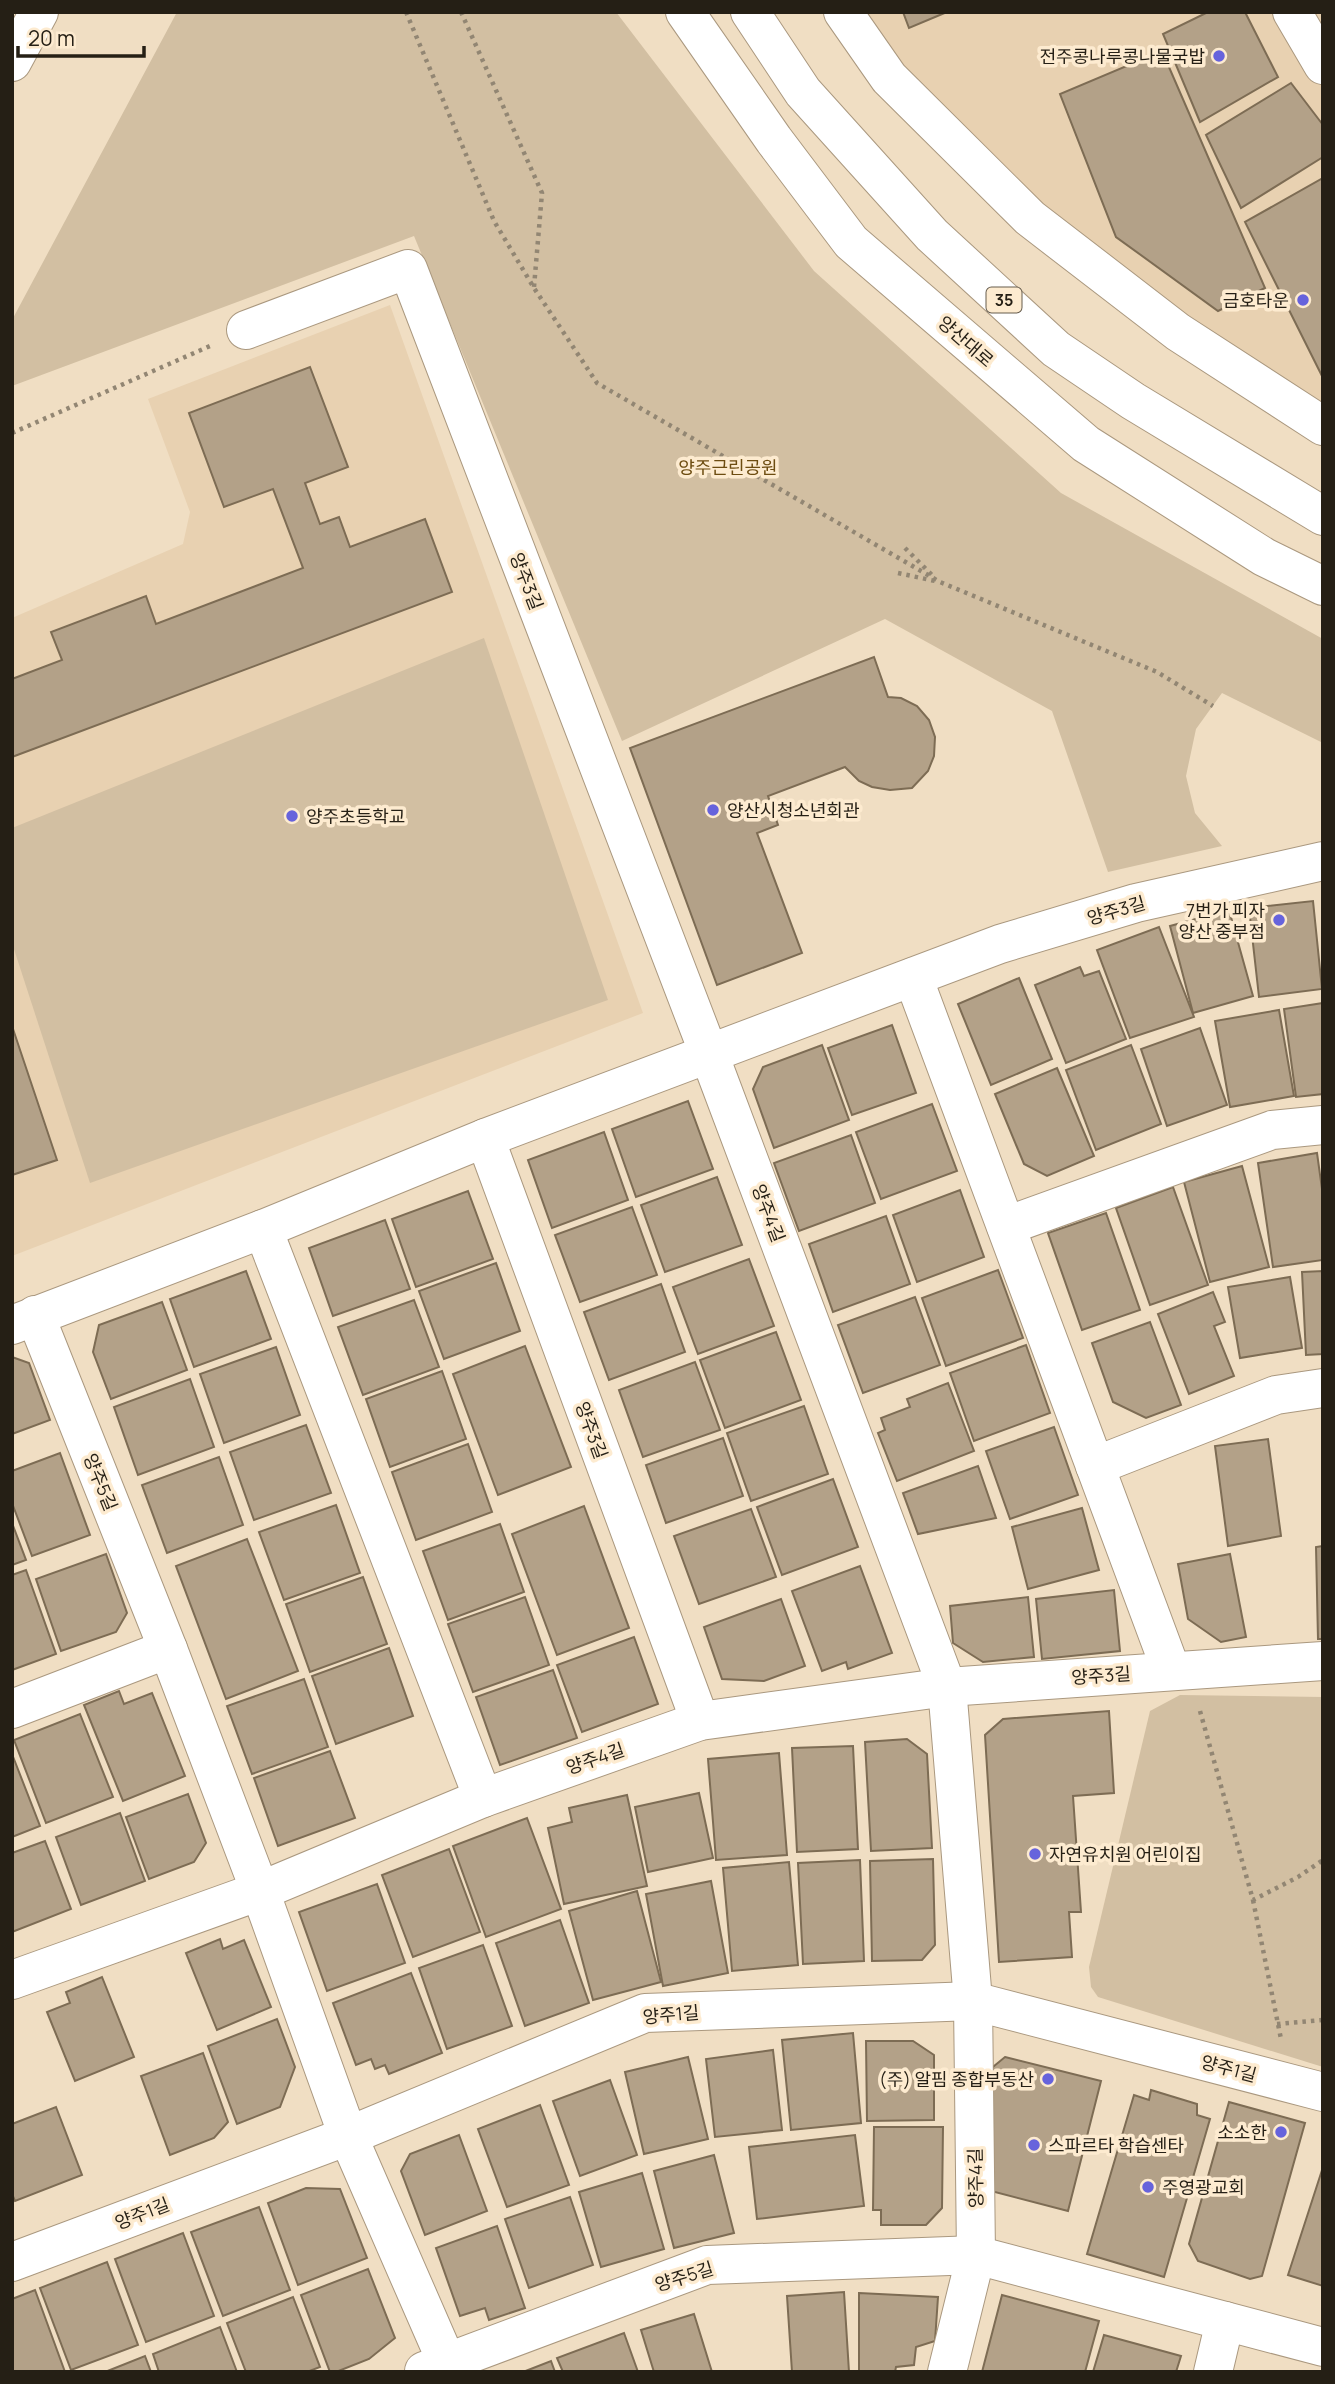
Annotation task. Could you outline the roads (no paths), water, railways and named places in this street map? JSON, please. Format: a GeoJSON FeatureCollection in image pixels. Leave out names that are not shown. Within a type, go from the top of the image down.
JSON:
{"type":"FeatureCollection","features":[{"type":"Feature","properties":{"kind":"street"},"geometry":{"type":"LineString","coordinates":[[12,62],[39,12]]}},
{"type":"Feature","properties":{"kind":"street","name":"양산대로"},"geometry":{"type":"LineString","coordinates":[[685,12],[774,141],[851,242],[1086,444],[1264,556],[1323,586]]}},
{"type":"Feature","properties":{"kind":"street","name":"35"},"geometry":{"type":"LineString","coordinates":[[750,12],[803,92],[932,235],[1056,349],[1133,401],[1323,516]]}},
{"type":"Feature","properties":{"kind":"street"},"geometry":{"type":"LineString","coordinates":[[843,12],[889,78],[1030,218],[1178,332],[1323,426]]}},
{"type":"Feature","properties":{"kind":"street"},"geometry":{"type":"LineString","coordinates":[[1292,12],[1323,65]]}},
{"type":"Feature","properties":{"kind":"street","name":"양주3길"},"geometry":{"type":"LineString","coordinates":[[246,330],[408,269],[709,1054]]}},
{"type":"Feature","properties":{"kind":"street","name":"양주3길"},"geometry":{"type":"LineString","coordinates":[[24,1320],[263,1229],[485,1138],[1000,944],[1136,904],[1323,861]]}},
{"type":"Feature","properties":{"kind":"street"},"geometry":{"type":"LineString","coordinates":[[913,976],[1095,1466],[1180,1670]]}},
{"type":"Feature","properties":{"kind":"street","name":"양주4길"},"geometry":{"type":"LineString","coordinates":[[709,1054],[947,1687],[973,2001],[975,2255],[947,2372]]}},
{"type":"Feature","properties":{"kind":"street"},"geometry":{"type":"LineString","coordinates":[[1006,1226],[1272,1130],[1323,1125]]}},
{"type":"Feature","properties":{"kind":"street","name":"양주3길"},"geometry":{"type":"LineString","coordinates":[[485,1138],[700,1721]]}},
{"type":"Feature","properties":{"kind":"street"},"geometry":{"type":"LineString","coordinates":[[263,1229],[482,1798]]}},
{"type":"Feature","properties":{"kind":"street","name":"양주5길"},"geometry":{"type":"LineString","coordinates":[[24,1320],[168,1649],[260,1891],[348,2136],[440,2369],[707,2264],[975,2255],[1323,2347]]}},
{"type":"Feature","properties":{"kind":"street"},"geometry":{"type":"LineString","coordinates":[[1095,1466],[1276,1395],[1323,1388]]}},
{"type":"Feature","properties":{"kind":"street"},"geometry":{"type":"LineString","coordinates":[[12,1709],[168,1649]]}},
{"type":"Feature","properties":{"kind":"street","name":"양주3길"},"geometry":{"type":"LineString","coordinates":[[947,1687],[1323,1661]]}},
{"type":"Feature","properties":{"kind":"street","name":"양주4길"},"geometry":{"type":"LineString","coordinates":[[260,1891],[482,1798],[700,1721],[947,1687]]}},
{"type":"Feature","properties":{"kind":"street"},"geometry":{"type":"LineString","coordinates":[[12,1980],[260,1891]]}},
{"type":"Feature","properties":{"kind":"street","name":"양주1길"},"geometry":{"type":"LineString","coordinates":[[12,2262],[348,2136],[645,2013],[973,2001],[1307,2088]]}},
{"type":"Feature","properties":{"kind":"street"},"geometry":{"type":"LineString","coordinates":[[1213,2372],[1225,2321]]}},
{"type":"Feature","properties":{"kind":"place","name":"전주콩나루콩나물국밥"},"geometry":{"type":"Point","coordinates":[1219,56]}},
{"type":"Feature","properties":{"kind":"place","name":"금호타운"},"geometry":{"type":"Point","coordinates":[1303,300]}},
{"type":"Feature","properties":{"kind":"place","name":"양산시청소년회관"},"geometry":{"type":"Point","coordinates":[713,810]}},
{"type":"Feature","properties":{"kind":"place","name":"양주초등학교"},"geometry":{"type":"Point","coordinates":[292,816]}},
{"type":"Feature","properties":{"kind":"place","name":"7번가 피자 양산 중부점"},"geometry":{"type":"Point","coordinates":[1279,920]}},
{"type":"Feature","properties":{"kind":"place","name":"자연유치원 어린이집"},"geometry":{"type":"Point","coordinates":[1035,1854]}},
{"type":"Feature","properties":{"kind":"place","name":"(주) 알핌 종합부동산"},"geometry":{"type":"Point","coordinates":[1048,2079]}},
{"type":"Feature","properties":{"kind":"place","name":"소소한"},"geometry":{"type":"Point","coordinates":[1281,2132]}},
{"type":"Feature","properties":{"kind":"place","name":"스파르타 학습센타"},"geometry":{"type":"Point","coordinates":[1034,2145]}},
{"type":"Feature","properties":{"kind":"place","name":"주영광교회"},"geometry":{"type":"Point","coordinates":[1148,2187]}},
{"type":"Feature","properties":{"kind":"park label","name":"양주근린공원"},"geometry":{"type":"Point","coordinates":[728,467]}}]}
